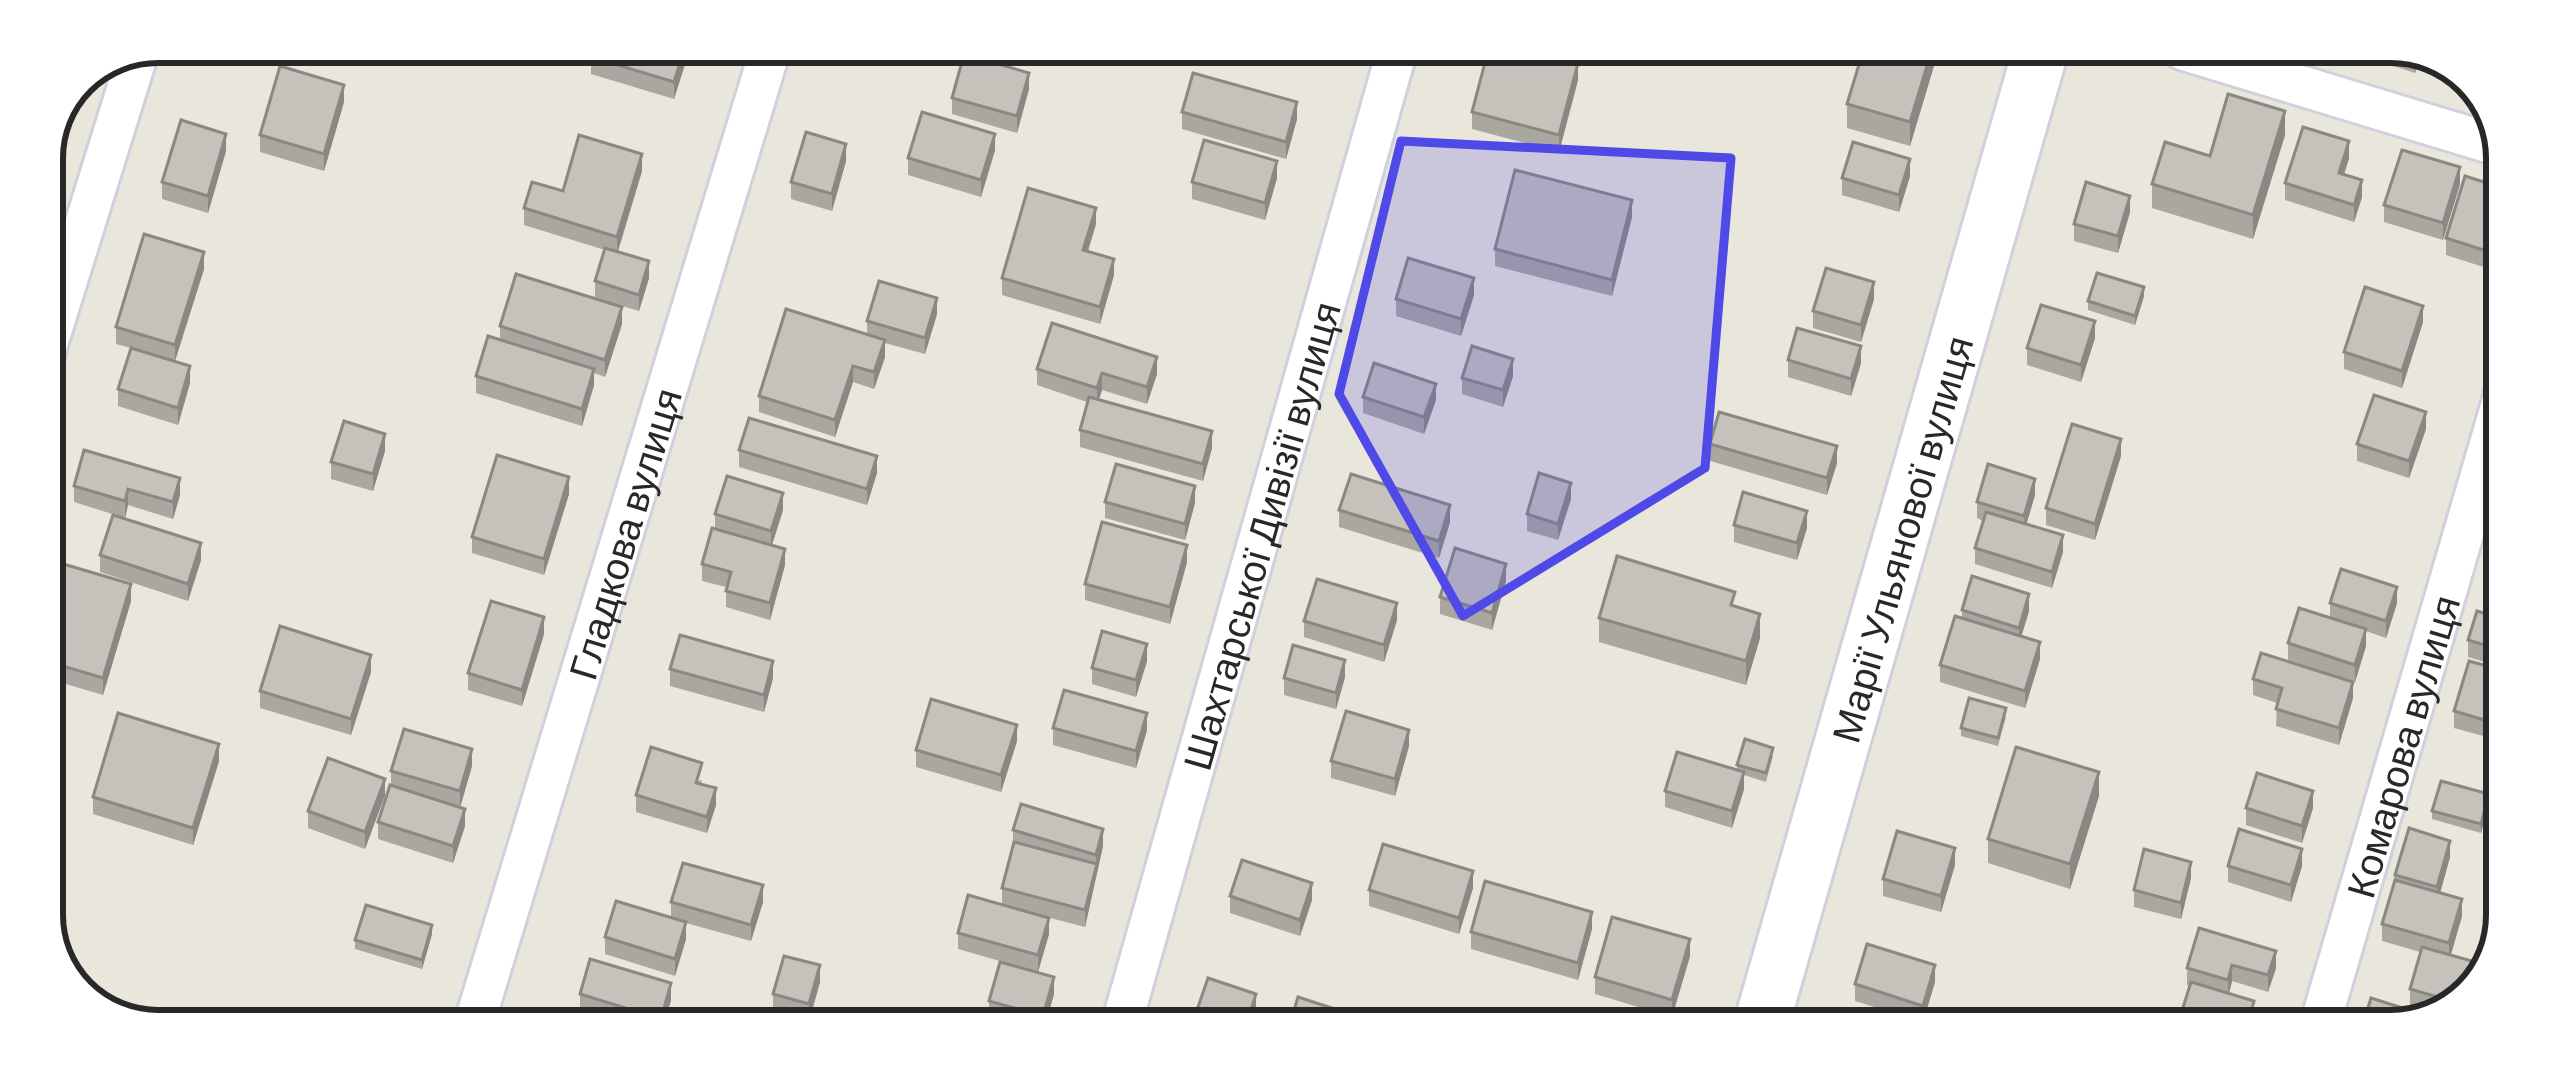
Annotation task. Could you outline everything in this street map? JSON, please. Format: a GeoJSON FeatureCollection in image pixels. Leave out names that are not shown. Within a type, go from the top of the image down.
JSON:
{"type":"FeatureCollection","features":[{"type":"Feature","properties":{"kind":"street","name":"Гладкова вулиця"},"geometry":{"type":"LineString","coordinates":[[478,1010],[766,63]]}},
{"type":"Feature","properties":{"kind":"street","name":"Шахтарської Дивізії вулиця"},"geometry":{"type":"LineString","coordinates":[[1126,1010],[1394,63]]}},
{"type":"Feature","properties":{"kind":"street","name":"Марії Ульянової вулиця"},"geometry":{"type":"LineString","coordinates":[[1765,1010],[2037,63]]}},
{"type":"Feature","properties":{"kind":"street"},"geometry":{"type":"LineString","coordinates":[[2226,63],[2484,141]]}},
{"type":"Feature","properties":{"kind":"street"},"geometry":{"type":"LineString","coordinates":[[63,294],[134,66]]}},
{"type":"Feature","properties":{"kind":"street","name":"Комарова вулиця"},"geometry":{"type":"LineString","coordinates":[[2324,1010],[2486,456]]}},
{"type":"Feature","properties":{"kind":"highlighted area"},"geometry":{"type":"Polygon","coordinates":[[[1401,141],[1731,158],[1705,468],[1463,616],[1339,394],[1401,141]]]}},
{"type":"Feature","properties":{"kind":"building"},"geometry":{"type":"Polygon","coordinates":[[[611,63],[680,63],[674,82],[611,63]]]}},
{"type":"Feature","properties":{"kind":"building"},"geometry":{"type":"Polygon","coordinates":[[[962,63],[995,63],[1029,73],[1017,116],[952,98],[962,63]]]}},
{"type":"Feature","properties":{"kind":"building"},"geometry":{"type":"Polygon","coordinates":[[[1485,63],[1578,63],[1559,135],[1472,112],[1485,63]]]}},
{"type":"Feature","properties":{"kind":"building"},"geometry":{"type":"Polygon","coordinates":[[[1859,63],[1928,63],[1910,122],[1847,104],[1859,63]]]}},
{"type":"Feature","properties":{"kind":"building"},"geometry":{"type":"Polygon","coordinates":[[[280,66],[344,85],[324,154],[260,135],[280,66]]]}},
{"type":"Feature","properties":{"kind":"building"},"geometry":{"type":"Polygon","coordinates":[[[1193,73],[1297,102],[1286,142],[1182,112],[1193,73]]]}},
{"type":"Feature","properties":{"kind":"building"},"geometry":{"type":"Polygon","coordinates":[[[2228,94],[2285,111],[2253,215],[2152,184],[2165,142],[2210,156],[2228,94]]]}},
{"type":"Feature","properties":{"kind":"building"},"geometry":{"type":"Polygon","coordinates":[[[922,112],[995,134],[981,180],[908,158],[922,112]]]}},
{"type":"Feature","properties":{"kind":"building"},"geometry":{"type":"Polygon","coordinates":[[[181,120],[226,134],[208,196],[162,182],[181,120]]]}},
{"type":"Feature","properties":{"kind":"building"},"geometry":{"type":"Polygon","coordinates":[[[2303,127],[2349,141],[2339,173],[2362,180],[2354,205],[2285,183],[2303,127]]]}},
{"type":"Feature","properties":{"kind":"building"},"geometry":{"type":"Polygon","coordinates":[[[806,132],[846,144],[832,194],[791,182],[806,132]]]}},
{"type":"Feature","properties":{"kind":"building"},"geometry":{"type":"Polygon","coordinates":[[[579,135],[642,154],[617,237],[524,208],[532,182],[563,191],[579,135]]]}},
{"type":"Feature","properties":{"kind":"building"},"geometry":{"type":"Polygon","coordinates":[[[1204,140],[1277,161],[1265,203],[1192,182],[1204,140]]]}},
{"type":"Feature","properties":{"kind":"building"},"geometry":{"type":"Polygon","coordinates":[[[1853,142],[1910,159],[1899,195],[1842,178],[1853,142]]]}},
{"type":"Feature","properties":{"kind":"building"},"geometry":{"type":"Polygon","coordinates":[[[2402,150],[2460,167],[2443,223],[2384,205],[2402,150]]]}},
{"type":"Feature","properties":{"kind":"building"},"geometry":{"type":"Polygon","coordinates":[[[1515,170],[1632,200],[1612,280],[1495,249],[1515,170]]]}},
{"type":"Feature","properties":{"kind":"building"},"geometry":{"type":"Polygon","coordinates":[[[2465,176],[2486,183],[2486,251],[2446,238],[2465,176]]]}},
{"type":"Feature","properties":{"kind":"building"},"geometry":{"type":"Polygon","coordinates":[[[2086,182],[2130,196],[2118,236],[2074,224],[2086,182]]]}},
{"type":"Feature","properties":{"kind":"building"},"geometry":{"type":"Polygon","coordinates":[[[1028,188],[1096,208],[1083,250],[1114,259],[1100,307],[1002,278],[1028,188]]]}},
{"type":"Feature","properties":{"kind":"building"},"geometry":{"type":"Polygon","coordinates":[[[144,234],[204,252],[175,345],[116,327],[144,234]]]}},
{"type":"Feature","properties":{"kind":"building"},"geometry":{"type":"Polygon","coordinates":[[[605,248],[649,261],[639,295],[595,281],[605,248]]]}},
{"type":"Feature","properties":{"kind":"building"},"geometry":{"type":"Polygon","coordinates":[[[1408,258],[1474,278],[1461,319],[1396,299],[1408,258]]]}},
{"type":"Feature","properties":{"kind":"building"},"geometry":{"type":"Polygon","coordinates":[[[1826,268],[1874,282],[1861,325],[1813,311],[1826,268]]]}},
{"type":"Feature","properties":{"kind":"building"},"geometry":{"type":"Polygon","coordinates":[[[2097,273],[2144,287],[2135,316],[2088,301],[2097,273]]]}},
{"type":"Feature","properties":{"kind":"building"},"geometry":{"type":"Polygon","coordinates":[[[516,274],[622,307],[605,360],[500,326],[516,274]]]}},
{"type":"Feature","properties":{"kind":"building"},"geometry":{"type":"Polygon","coordinates":[[[879,281],[937,298],[925,338],[867,321],[879,281]]]}},
{"type":"Feature","properties":{"kind":"building"},"geometry":{"type":"Polygon","coordinates":[[[2365,287],[2423,306],[2402,371],[2344,352],[2365,287]]]}},
{"type":"Feature","properties":{"kind":"building"},"geometry":{"type":"Polygon","coordinates":[[[2041,305],[2095,321],[2081,365],[2027,348],[2041,305]]]}},
{"type":"Feature","properties":{"kind":"building"},"geometry":{"type":"Polygon","coordinates":[[[786,309],[885,340],[874,372],[853,366],[835,420],[759,396],[786,309]]]}},
{"type":"Feature","properties":{"kind":"building"},"geometry":{"type":"Polygon","coordinates":[[[1052,323],[1157,357],[1147,387],[1102,373],[1097,388],[1037,369],[1052,323]]]}},
{"type":"Feature","properties":{"kind":"building"},"geometry":{"type":"Polygon","coordinates":[[[1797,328],[1861,346],[1851,379],[1788,360],[1797,328]]]}},
{"type":"Feature","properties":{"kind":"building"},"geometry":{"type":"Polygon","coordinates":[[[488,336],[594,369],[582,409],[476,376],[488,336]]]}},
{"type":"Feature","properties":{"kind":"building"},"geometry":{"type":"Polygon","coordinates":[[[1472,346],[1513,359],[1503,390],[1462,378],[1472,346]]]}},
{"type":"Feature","properties":{"kind":"building"},"geometry":{"type":"Polygon","coordinates":[[[131,348],[190,366],[178,408],[118,389],[131,348]]]}},
{"type":"Feature","properties":{"kind":"building"},"geometry":{"type":"Polygon","coordinates":[[[1374,363],[1436,384],[1424,417],[1363,397],[1374,363]]]}},
{"type":"Feature","properties":{"kind":"building"},"geometry":{"type":"Polygon","coordinates":[[[2374,395],[2426,412],[2409,461],[2357,444],[2374,395]]]}},
{"type":"Feature","properties":{"kind":"building"},"geometry":{"type":"Polygon","coordinates":[[[1089,397],[1212,431],[1203,464],[1080,430],[1089,397]]]}},
{"type":"Feature","properties":{"kind":"building"},"geometry":{"type":"Polygon","coordinates":[[[1719,412],[1837,446],[1827,478],[1710,444],[1719,412]]]}},
{"type":"Feature","properties":{"kind":"building"},"geometry":{"type":"Polygon","coordinates":[[[749,418],[877,456],[867,489],[739,450],[749,418]]]}},
{"type":"Feature","properties":{"kind":"building"},"geometry":{"type":"Polygon","coordinates":[[[344,421],[385,434],[373,474],[331,462],[344,421]]]}},
{"type":"Feature","properties":{"kind":"building"},"geometry":{"type":"Polygon","coordinates":[[[2072,424],[2121,439],[2095,524],[2046,508],[2072,424]]]}},
{"type":"Feature","properties":{"kind":"building"},"geometry":{"type":"Polygon","coordinates":[[[84,450],[180,478],[173,502],[128,489],[125,501],[74,486],[84,450]]]}},
{"type":"Feature","properties":{"kind":"building"},"geometry":{"type":"Polygon","coordinates":[[[497,455],[569,477],[544,559],[472,537],[497,455]]]}},
{"type":"Feature","properties":{"kind":"building"},"geometry":{"type":"Polygon","coordinates":[[[1116,464],[1195,486],[1185,524],[1105,502],[1116,464]]]}},
{"type":"Feature","properties":{"kind":"building"},"geometry":{"type":"Polygon","coordinates":[[[1988,464],[2035,479],[2024,516],[1977,502],[1988,464]]]}},
{"type":"Feature","properties":{"kind":"building"},"geometry":{"type":"Polygon","coordinates":[[[1539,473],[1571,483],[1558,524],[1527,514],[1539,473]]]}},
{"type":"Feature","properties":{"kind":"building"},"geometry":{"type":"Polygon","coordinates":[[[1351,474],[1450,505],[1439,541],[1339,510],[1351,474]]]}},
{"type":"Feature","properties":{"kind":"building"},"geometry":{"type":"Polygon","coordinates":[[[727,476],[783,493],[771,531],[715,514],[727,476]]]}},
{"type":"Feature","properties":{"kind":"building"},"geometry":{"type":"Polygon","coordinates":[[[1743,492],[1807,511],[1797,543],[1734,525],[1743,492]]]}},
{"type":"Feature","properties":{"kind":"building"},"geometry":{"type":"Polygon","coordinates":[[[1986,512],[2063,535],[2052,572],[1975,548],[1986,512]]]}},
{"type":"Feature","properties":{"kind":"building"},"geometry":{"type":"Polygon","coordinates":[[[113,515],[201,543],[188,584],[100,555],[113,515]]]}},
{"type":"Feature","properties":{"kind":"building"},"geometry":{"type":"Polygon","coordinates":[[[1102,522],[1187,545],[1170,607],[1085,584],[1102,522]]]}},
{"type":"Feature","properties":{"kind":"building"},"geometry":{"type":"Polygon","coordinates":[[[712,528],[785,549],[770,603],[726,591],[731,572],[702,564],[712,528]]]}},
{"type":"Feature","properties":{"kind":"building"},"geometry":{"type":"Polygon","coordinates":[[[1455,548],[1506,564],[1492,613],[1440,597],[1455,548]]]}},
{"type":"Feature","properties":{"kind":"building"},"geometry":{"type":"Polygon","coordinates":[[[1617,556],[1735,592],[1731,605],[1760,614],[1746,661],[1599,618],[1617,556]]]}},
{"type":"Feature","properties":{"kind":"building"},"geometry":{"type":"Polygon","coordinates":[[[63,564],[131,584],[103,678],[63,666],[63,564]]]}},
{"type":"Feature","properties":{"kind":"building"},"geometry":{"type":"Polygon","coordinates":[[[2341,569],[2397,587],[2386,621],[2330,603],[2341,569]]]}},
{"type":"Feature","properties":{"kind":"building"},"geometry":{"type":"Polygon","coordinates":[[[1972,576],[2029,594],[2019,628],[1962,610],[1972,576]]]}},
{"type":"Feature","properties":{"kind":"building"},"geometry":{"type":"Polygon","coordinates":[[[1317,579],[1397,603],[1384,645],[1304,621],[1317,579]]]}},
{"type":"Feature","properties":{"kind":"building"},"geometry":{"type":"Polygon","coordinates":[[[491,601],[544,617],[522,690],[468,673],[491,601]]]}},
{"type":"Feature","properties":{"kind":"building"},"geometry":{"type":"Polygon","coordinates":[[[2299,608],[2366,629],[2355,665],[2288,643],[2299,608]]]}},
{"type":"Feature","properties":{"kind":"building"},"geometry":{"type":"Polygon","coordinates":[[[2477,611],[2486,614],[2486,645],[2468,640],[2477,611]]]}},
{"type":"Feature","properties":{"kind":"building"},"geometry":{"type":"Polygon","coordinates":[[[1955,616],[2040,642],[2025,691],[1940,665],[1955,616]]]}},
{"type":"Feature","properties":{"kind":"building"},"geometry":{"type":"Polygon","coordinates":[[[280,626],[371,655],[351,719],[260,691],[280,626]]]}},
{"type":"Feature","properties":{"kind":"building"},"geometry":{"type":"Polygon","coordinates":[[[1102,631],[1147,644],[1136,680],[1092,668],[1102,631]]]}},
{"type":"Feature","properties":{"kind":"building"},"geometry":{"type":"Polygon","coordinates":[[[680,635],[773,661],[764,695],[670,669],[680,635]]]}},
{"type":"Feature","properties":{"kind":"building"},"geometry":{"type":"Polygon","coordinates":[[[1293,645],[1345,660],[1336,693],[1284,678],[1293,645]]]}},
{"type":"Feature","properties":{"kind":"building"},"geometry":{"type":"Polygon","coordinates":[[[2261,653],[2353,682],[2339,728],[2276,709],[2282,688],[2253,679],[2261,653]]]}},
{"type":"Feature","properties":{"kind":"building"},"geometry":{"type":"Polygon","coordinates":[[[2469,661],[2486,666],[2486,720],[2454,711],[2469,661]]]}},
{"type":"Feature","properties":{"kind":"building"},"geometry":{"type":"Polygon","coordinates":[[[1064,690],[1147,713],[1136,751],[1053,728],[1064,690]]]}},
{"type":"Feature","properties":{"kind":"building"},"geometry":{"type":"Polygon","coordinates":[[[1969,698],[2006,708],[1998,738],[1961,728],[1969,698]]]}},
{"type":"Feature","properties":{"kind":"building"},"geometry":{"type":"Polygon","coordinates":[[[931,699],[1017,725],[1001,775],[916,750],[931,699]]]}},
{"type":"Feature","properties":{"kind":"building"},"geometry":{"type":"Polygon","coordinates":[[[1346,711],[1409,730],[1395,779],[1331,761],[1346,711]]]}},
{"type":"Feature","properties":{"kind":"building"},"geometry":{"type":"Polygon","coordinates":[[[118,713],[219,744],[193,828],[93,797],[118,713]]]}},
{"type":"Feature","properties":{"kind":"building"},"geometry":{"type":"Polygon","coordinates":[[[404,729],[472,749],[460,791],[391,771],[404,729]]]}},
{"type":"Feature","properties":{"kind":"building"},"geometry":{"type":"Polygon","coordinates":[[[1745,739],[1773,748],[1766,773],[1737,765],[1745,739]]]}},
{"type":"Feature","properties":{"kind":"building"},"geometry":{"type":"Polygon","coordinates":[[[651,747],[702,763],[696,783],[716,788],[707,817],[636,795],[651,747]]]}},
{"type":"Feature","properties":{"kind":"building"},"geometry":{"type":"Polygon","coordinates":[[[2016,747],[2099,772],[2070,864],[1988,839],[2016,747]]]}},
{"type":"Feature","properties":{"kind":"building"},"geometry":{"type":"Polygon","coordinates":[[[1677,752],[1744,772],[1732,811],[1665,791],[1677,752]]]}},
{"type":"Feature","properties":{"kind":"building"},"geometry":{"type":"Polygon","coordinates":[[[328,758],[385,779],[365,832],[308,811],[328,758]]]}},
{"type":"Feature","properties":{"kind":"building"},"geometry":{"type":"Polygon","coordinates":[[[2257,773],[2313,791],[2302,826],[2246,808],[2257,773]]]}},
{"type":"Feature","properties":{"kind":"building"},"geometry":{"type":"Polygon","coordinates":[[[2441,781],[2486,793],[2481,824],[2432,811],[2441,781]]]}},
{"type":"Feature","properties":{"kind":"building"},"geometry":{"type":"Polygon","coordinates":[[[390,785],[465,809],[453,846],[378,822],[390,785]]]}},
{"type":"Feature","properties":{"kind":"building"},"geometry":{"type":"Polygon","coordinates":[[[1021,804],[1103,829],[1096,855],[1013,830],[1021,804]]]}},
{"type":"Feature","properties":{"kind":"building"},"geometry":{"type":"Polygon","coordinates":[[[2409,828],[2450,841],[2437,887],[2395,875],[2409,828]]]}},
{"type":"Feature","properties":{"kind":"building"},"geometry":{"type":"Polygon","coordinates":[[[2239,829],[2302,849],[2291,885],[2228,866],[2239,829]]]}},
{"type":"Feature","properties":{"kind":"building"},"geometry":{"type":"Polygon","coordinates":[[[1897,831],[1955,848],[1941,896],[1883,879],[1897,831]]]}},
{"type":"Feature","properties":{"kind":"building"},"geometry":{"type":"Polygon","coordinates":[[[1014,842],[1097,864],[1085,910],[1002,888],[1014,842]]]}},
{"type":"Feature","properties":{"kind":"building"},"geometry":{"type":"Polygon","coordinates":[[[1383,844],[1473,871],[1459,918],[1369,890],[1383,844]]]}},
{"type":"Feature","properties":{"kind":"building"},"geometry":{"type":"Polygon","coordinates":[[[2144,849],[2191,862],[2181,903],[2134,890],[2144,849]]]}},
{"type":"Feature","properties":{"kind":"building"},"geometry":{"type":"Polygon","coordinates":[[[1242,860],[1312,883],[1300,920],[1230,896],[1242,860]]]}},
{"type":"Feature","properties":{"kind":"building"},"geometry":{"type":"Polygon","coordinates":[[[683,863],[763,885],[751,925],[671,902],[683,863]]]}},
{"type":"Feature","properties":{"kind":"building"},"geometry":{"type":"Polygon","coordinates":[[[2395,880],[2462,899],[2449,943],[2382,924],[2395,880]]]}},
{"type":"Feature","properties":{"kind":"building"},"geometry":{"type":"Polygon","coordinates":[[[1485,881],[1592,912],[1578,963],[1471,932],[1485,881]]]}},
{"type":"Feature","properties":{"kind":"building"},"geometry":{"type":"Polygon","coordinates":[[[968,895],[1049,918],[1038,955],[958,933],[968,895]]]}},
{"type":"Feature","properties":{"kind":"building"},"geometry":{"type":"Polygon","coordinates":[[[616,901],[686,922],[675,959],[605,937],[616,901]]]}},
{"type":"Feature","properties":{"kind":"building"},"geometry":{"type":"Polygon","coordinates":[[[366,905],[432,925],[422,960],[355,940],[366,905]]]}},
{"type":"Feature","properties":{"kind":"building"},"geometry":{"type":"Polygon","coordinates":[[[1612,917],[1690,939],[1672,1000],[1595,977],[1612,917]]]}},
{"type":"Feature","properties":{"kind":"building"},"geometry":{"type":"Polygon","coordinates":[[[2199,928],[2276,951],[2268,975],[2232,965],[2228,980],[2187,968],[2199,928]]]}},
{"type":"Feature","properties":{"kind":"building"},"geometry":{"type":"Polygon","coordinates":[[[1867,944],[1935,965],[1923,1006],[1855,984],[1867,944]]]}},
{"type":"Feature","properties":{"kind":"building"},"geometry":{"type":"Polygon","coordinates":[[[2422,947],[2474,962],[2438,997],[2410,989],[2422,947]]]}},
{"type":"Feature","properties":{"kind":"building"},"geometry":{"type":"Polygon","coordinates":[[[784,956],[820,965],[809,1004],[773,994],[784,956]]]}},
{"type":"Feature","properties":{"kind":"building"},"geometry":{"type":"Polygon","coordinates":[[[590,959],[671,983],[664,1010],[632,1010],[580,994],[590,959]]]}},
{"type":"Feature","properties":{"kind":"building"},"geometry":{"type":"Polygon","coordinates":[[[1000,962],[1054,977],[1045,1010],[1021,1010],[989,1001],[1000,962]]]}},
{"type":"Feature","properties":{"kind":"building"},"geometry":{"type":"Polygon","coordinates":[[[1208,978],[1256,994],[1251,1010],[1197,1010],[1208,978]]]}},
{"type":"Feature","properties":{"kind":"building"},"geometry":{"type":"Polygon","coordinates":[[[2191,982],[2254,1001],[2252,1010],[2182,1010],[2191,982]]]}},
{"type":"Feature","properties":{"kind":"building"},"geometry":{"type":"Polygon","coordinates":[[[1298,997],[1338,1010],[1294,1010],[1298,997]]]}},
{"type":"Feature","properties":{"kind":"building"},"geometry":{"type":"Polygon","coordinates":[[[2371,998],[2405,1009],[2391,1010],[2367,1010],[2371,998]]]}}]}
